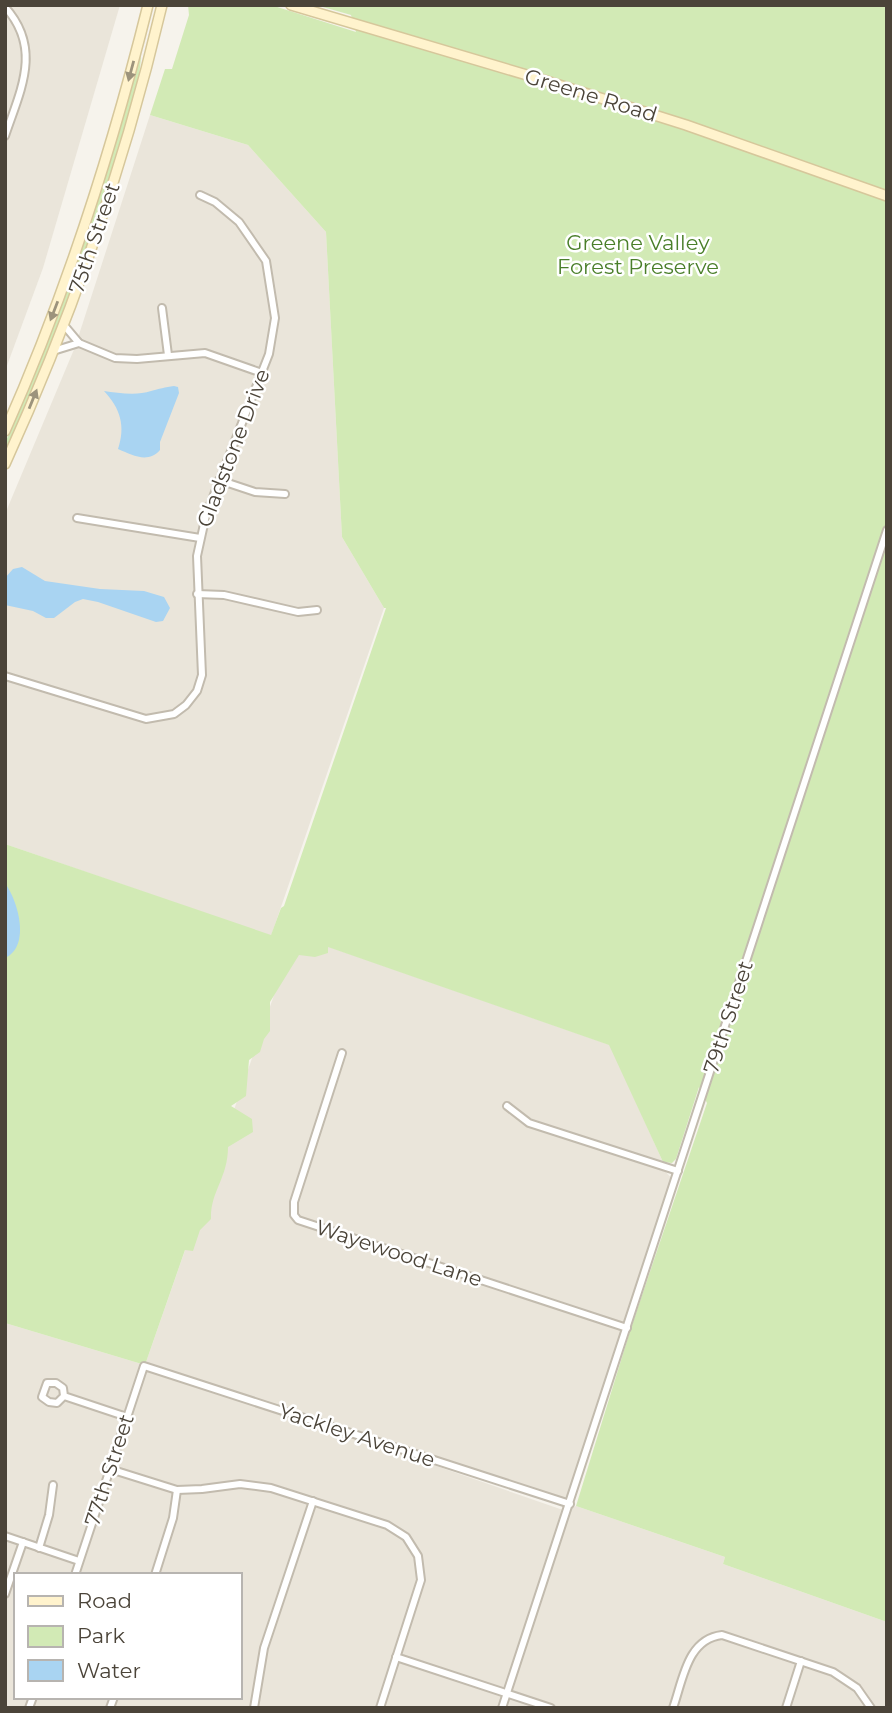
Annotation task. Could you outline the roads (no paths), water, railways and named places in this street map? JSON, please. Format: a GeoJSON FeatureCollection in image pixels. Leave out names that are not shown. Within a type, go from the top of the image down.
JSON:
{"type":"FeatureCollection","features":[{"type":"Feature","properties":{"kind":"main road","name":"75th Street"},"geometry":{"type":"LineString","coordinates":[[5,431],[46,333],[87,218],[125,96],[148,5]]}},
{"type":"Feature","properties":{"kind":"main road","name":"75th Street"},"geometry":{"type":"LineString","coordinates":[[5,464],[53,351],[122,153],[162,5]]}},
{"type":"Feature","properties":{"kind":"main road","name":"Greene Road"},"geometry":{"type":"LineString","coordinates":[[291,5],[674,121],[887,196]]}},
{"type":"Feature","properties":{"kind":"street"},"geometry":{"type":"LineString","coordinates":[[5,8],[22,34],[27,57],[5,136]]}},
{"type":"Feature","properties":{"kind":"street","name":"Gladstone Drive"},"geometry":{"type":"LineString","coordinates":[[5,676],[146,719],[174,714],[193,697],[202,675],[197,594],[200,538],[219,480],[272,346],[275,318],[266,261],[233,216],[215,202],[200,195]]}},
{"type":"Feature","properties":{"kind":"street"},"geometry":{"type":"LineString","coordinates":[[162,308],[168,355]]}},
{"type":"Feature","properties":{"kind":"street"},"geometry":{"type":"LineString","coordinates":[[63,324],[79,343],[115,358],[137,359],[205,353],[262,373]]}},
{"type":"Feature","properties":{"kind":"street"},"geometry":{"type":"LineString","coordinates":[[53,351],[79,343]]}},
{"type":"Feature","properties":{"kind":"street"},"geometry":{"type":"LineString","coordinates":[[219,480],[255,492],[285,495]]}},
{"type":"Feature","properties":{"kind":"street"},"geometry":{"type":"LineString","coordinates":[[77,518],[200,538]]}},
{"type":"Feature","properties":{"kind":"street","name":"79th Street"},"geometry":{"type":"LineString","coordinates":[[502,1708],[887,530]]}},
{"type":"Feature","properties":{"kind":"street"},"geometry":{"type":"LineString","coordinates":[[197,594],[231,596],[298,611],[317,610]]}},
{"type":"Feature","properties":{"kind":"street","name":"Wayewood Lane"},"geometry":{"type":"LineString","coordinates":[[342,1053],[295,1202],[293,1215],[298,1220],[627,1328]]}},
{"type":"Feature","properties":{"kind":"street"},"geometry":{"type":"LineString","coordinates":[[507,1107],[529,1123],[678,1171]]}},
{"type":"Feature","properties":{"kind":"street","name":"Yackley Avenue"},"geometry":{"type":"LineString","coordinates":[[144,1366],[570,1504]]}},
{"type":"Feature","properties":{"kind":"street","name":"77th Street"},"geometry":{"type":"LineString","coordinates":[[76,1573],[144,1366]]}},
{"type":"Feature","properties":{"kind":"street"},"geometry":{"type":"LineString","coordinates":[[64,1396],[127,1417]]}},
{"type":"Feature","properties":{"kind":"street"},"geometry":{"type":"LineString","coordinates":[[110,1469],[177,1490],[249,1484],[271,1488],[387,1525],[401,1532],[410,1541],[418,1556],[421,1573],[412,1610],[380,1708]]}},
{"type":"Feature","properties":{"kind":"street"},"geometry":{"type":"LineString","coordinates":[[39,1548],[49,1515],[53,1485]]}},
{"type":"Feature","properties":{"kind":"street"},"geometry":{"type":"LineString","coordinates":[[156,1573],[173,1518],[177,1490]]}},
{"type":"Feature","properties":{"kind":"street"},"geometry":{"type":"LineString","coordinates":[[254,1708],[264,1648],[313,1501]]}},
{"type":"Feature","properties":{"kind":"street"},"geometry":{"type":"LineString","coordinates":[[5,1536],[79,1561]]}},
{"type":"Feature","properties":{"kind":"street"},"geometry":{"type":"LineString","coordinates":[[5,1594],[23,1542]]}},
{"type":"Feature","properties":{"kind":"street"},"geometry":{"type":"LineString","coordinates":[[673,1708],[692,1654],[709,1638],[730,1636],[833,1672],[849,1681],[871,1708]]}},
{"type":"Feature","properties":{"kind":"street"},"geometry":{"type":"LineString","coordinates":[[396,1657],[551,1708]]}},
{"type":"Feature","properties":{"kind":"street"},"geometry":{"type":"LineString","coordinates":[[786,1708],[801,1661]]}},
{"type":"Feature","properties":{"kind":"water"},"geometry":{"type":"Polygon","coordinates":[[[178,387],[179,393],[160,442],[160,450],[150,457],[145,457],[134,456],[118,449],[120,418],[104,391],[128,394],[178,387]]]}},
{"type":"Feature","properties":{"kind":"water"},"geometry":{"type":"Polygon","coordinates":[[[22,567],[45,581],[100,589],[144,591],[164,597],[170,608],[163,621],[156,622],[83,599],[54,618],[46,618],[33,611],[5,605],[5,578],[13,569],[22,567]]]}},
{"type":"Feature","properties":{"kind":"water"},"geometry":{"type":"Polygon","coordinates":[[[5,883],[18,911],[20,934],[13,952],[5,958],[5,883]]]}},
{"type":"Feature","properties":{"kind":"park label","name":"Greene Valley Forest Preserve"},"geometry":{"type":"Point","coordinates":[638,254]}}]}
